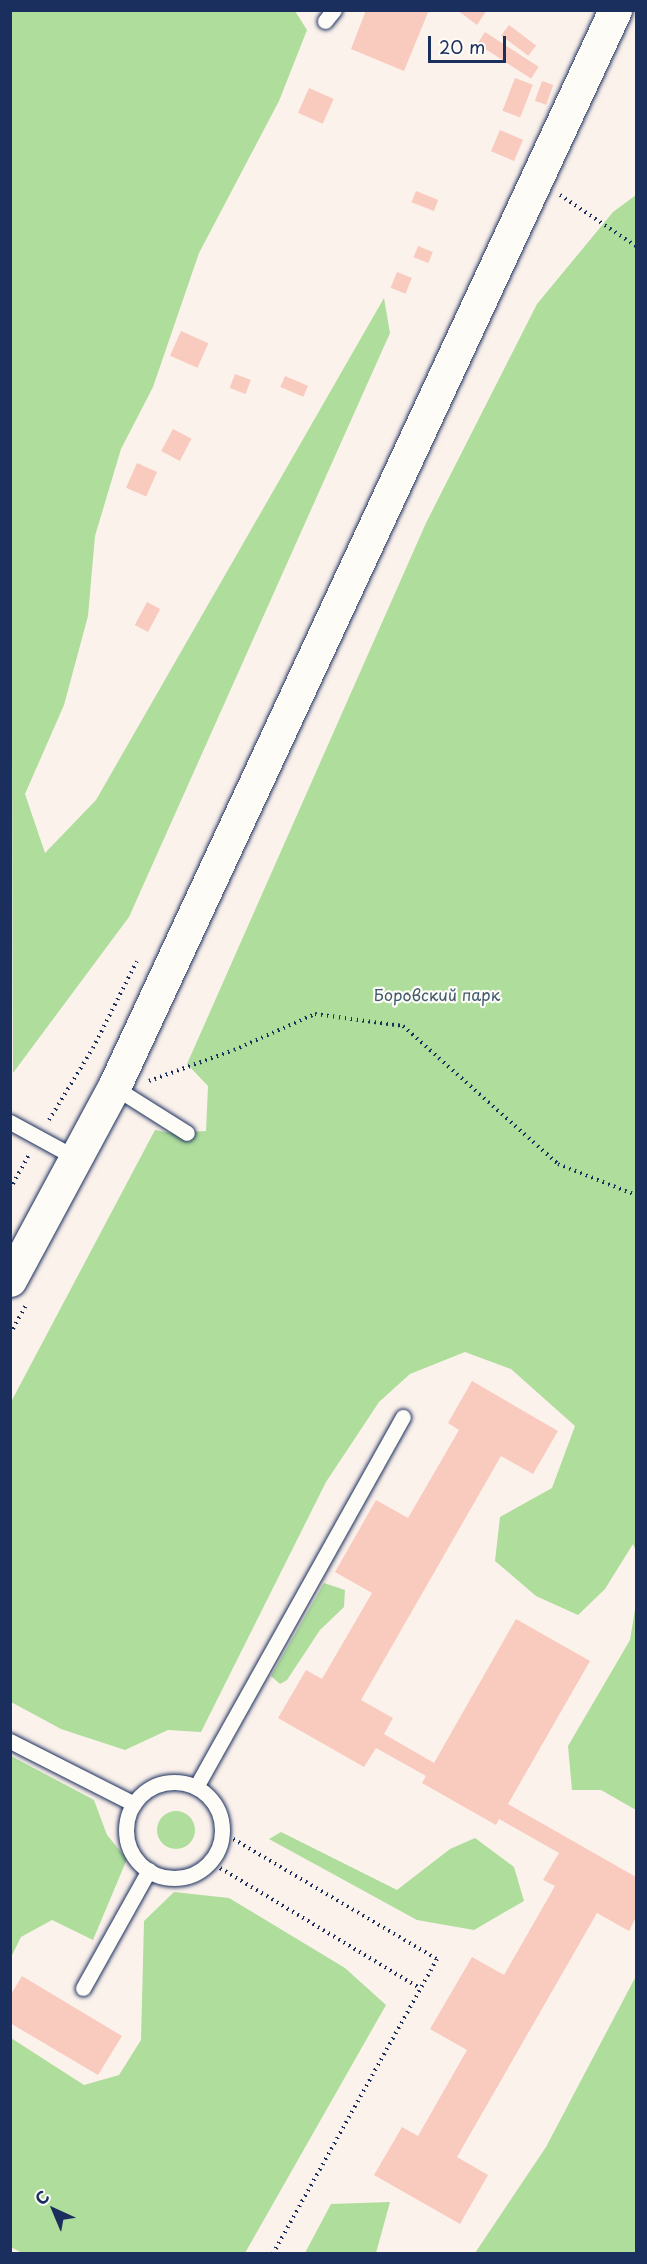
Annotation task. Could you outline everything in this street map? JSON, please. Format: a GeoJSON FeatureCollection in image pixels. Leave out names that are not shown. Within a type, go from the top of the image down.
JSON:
{"type":"FeatureCollection","features":[{"type":"Feature","properties":{"kind":"street"},"geometry":{"type":"LineString","coordinates":[[10,1280],[76,1158],[128,1085],[615,10]]}},
{"type":"Feature","properties":{"kind":"lane"},"geometry":{"type":"LineString","coordinates":[[128,1085],[187,1133]]}},
{"type":"Feature","properties":{"kind":"lane"},"geometry":{"type":"LineString","coordinates":[[10,1122],[76,1158]]}},
{"type":"Feature","properties":{"kind":"lane"},"geometry":{"type":"LineString","coordinates":[[196,1787],[403,1417]]}},
{"type":"Feature","properties":{"kind":"lane"},"geometry":{"type":"LineString","coordinates":[[10,1741],[134,1804]]}},
{"type":"Feature","properties":{"kind":"lane"},"geometry":{"type":"LineString","coordinates":[[174,1781],[196,1787],[214,1803],[223,1833],[210,1862],[183,1877],[167,1877],[149,1870],[131,1850],[127,1835],[134,1804],[158,1785],[174,1781]]}},
{"type":"Feature","properties":{"kind":"lane"},"geometry":{"type":"LineString","coordinates":[[83,1988],[149,1870]]}},
{"type":"Feature","properties":{"kind":"path"},"geometry":{"type":"LineString","coordinates":[[551,190],[636,246]]}},
{"type":"Feature","properties":{"kind":"path"},"geometry":{"type":"LineString","coordinates":[[128,1085],[234,1050],[315,1014],[403,1026],[558,1164],[636,1195]]}},
{"type":"Feature","properties":{"kind":"path"},"geometry":{"type":"LineString","coordinates":[[223,1833],[437,1959],[273,2253]]}},
{"type":"Feature","properties":{"kind":"path"},"geometry":{"type":"LineString","coordinates":[[210,1862],[420,1989]]}},
{"type":"Feature","properties":{"kind":"green space"},"geometry":{"type":"Polygon","coordinates":[[[10,11],[295,11],[307,30],[279,101],[199,253],[153,387],[121,449],[95,536],[88,616],[64,705],[25,794],[45,853],[96,800],[384,298],[390,333],[129,917],[13,1073],[10,11]]]}},
{"type":"Feature","properties":{"kind":"green space","name":"Боровский парк"},"geometry":{"type":"Polygon","coordinates":[[[636,195],[636,1551],[633,1544],[605,1589],[578,1615],[536,1596],[495,1561],[500,1517],[552,1488],[575,1426],[511,1369],[465,1352],[410,1374],[379,1402],[326,1482],[201,1732],[168,1730],[125,1750],[61,1729],[11,1702],[11,1402],[155,1130],[171,1133],[206,1131],[208,1086],[187,1064],[426,523],[537,304],[613,212],[636,195]]]}},
{"type":"Feature","properties":{"kind":"green space"},"geometry":{"type":"Polygon","coordinates":[[[324,1583],[345,1590],[344,1607],[320,1630],[287,1680],[280,1684],[271,1676],[324,1583]]]}},
{"type":"Feature","properties":{"kind":"green space"},"geometry":{"type":"Polygon","coordinates":[[[636,1603],[636,1810],[601,1790],[572,1790],[568,1746],[630,1640],[636,1603]]]}},
{"type":"Feature","properties":{"kind":"green space"},"geometry":{"type":"Polygon","coordinates":[[[11,1756],[94,1800],[107,1835],[127,1859],[93,1940],[52,1920],[21,1937],[11,1957],[11,1756]]]}},
{"type":"Feature","properties":{"kind":"green space"},"geometry":{"type":"Polygon","coordinates":[[[176,1811],[190,1816],[195,1830],[190,1844],[176,1849],[162,1844],[157,1830],[162,1816],[176,1811]]]}},
{"type":"Feature","properties":{"kind":"green space"},"geometry":{"type":"Polygon","coordinates":[[[281,1832],[397,1890],[450,1849],[475,1838],[514,1867],[524,1901],[474,1930],[417,1920],[269,1839],[281,1832]]]}},
{"type":"Feature","properties":{"kind":"green space"},"geometry":{"type":"Polygon","coordinates":[[[174,1892],[229,1898],[345,1968],[386,2005],[245,2253],[22,2253],[11,2247],[11,2038],[84,2085],[119,2075],[141,2040],[144,1921],[174,1892]]]}},
{"type":"Feature","properties":{"kind":"green space"},"geometry":{"type":"Polygon","coordinates":[[[636,1976],[636,2253],[475,2253],[546,2147],[636,1976]]]}},
{"type":"Feature","properties":{"kind":"green space"},"geometry":{"type":"Polygon","coordinates":[[[390,2202],[376,2253],[305,2253],[331,2204],[390,2202]]]}},
{"type":"Feature","properties":{"kind":"building"},"geometry":{"type":"Polygon","coordinates":[[[366,10],[429,10],[404,71],[351,49],[366,10]]]}},
{"type":"Feature","properties":{"kind":"building"},"geometry":{"type":"Polygon","coordinates":[[[457,10],[487,10],[477,25],[457,10]]]}},
{"type":"Feature","properties":{"kind":"building"},"geometry":{"type":"Polygon","coordinates":[[[509,25],[536,45],[528,56],[501,35],[509,25]]]}},
{"type":"Feature","properties":{"kind":"building"},"geometry":{"type":"Polygon","coordinates":[[[485,32],[539,67],[531,79],[477,44],[485,32]]]}},
{"type":"Feature","properties":{"kind":"building"},"geometry":{"type":"Polygon","coordinates":[[[515,78],[533,85],[520,117],[502,111],[515,78]]]}},
{"type":"Feature","properties":{"kind":"building"},"geometry":{"type":"Polygon","coordinates":[[[542,81],[553,85],[546,105],[535,101],[542,81]]]}},
{"type":"Feature","properties":{"kind":"building"},"geometry":{"type":"Polygon","coordinates":[[[309,88],[334,99],[323,124],[298,113],[309,88]]]}},
{"type":"Feature","properties":{"kind":"building"},"geometry":{"type":"Polygon","coordinates":[[[500,130],[523,140],[514,161],[491,151],[500,130]]]}},
{"type":"Feature","properties":{"kind":"building"},"geometry":{"type":"Polygon","coordinates":[[[416,191],[438,200],[434,211],[412,202],[416,191]]]}},
{"type":"Feature","properties":{"kind":"building"},"geometry":{"type":"Polygon","coordinates":[[[418,246],[433,252],[428,263],[414,257],[418,246]]]}},
{"type":"Feature","properties":{"kind":"building"},"geometry":{"type":"Polygon","coordinates":[[[397,272],[412,278],[405,294],[391,288],[397,272]]]}},
{"type":"Feature","properties":{"kind":"building"},"geometry":{"type":"Polygon","coordinates":[[[181,331],[208,343],[197,368],[170,356],[181,331]]]}},
{"type":"Feature","properties":{"kind":"building"},"geometry":{"type":"Polygon","coordinates":[[[235,374],[251,380],[245,394],[230,388],[235,374]]]}},
{"type":"Feature","properties":{"kind":"building"},"geometry":{"type":"Polygon","coordinates":[[[285,376],[308,386],[303,397],[280,387],[285,376]]]}},
{"type":"Feature","properties":{"kind":"building"},"geometry":{"type":"Polygon","coordinates":[[[173,429],[192,439],[180,461],[161,451],[173,429]]]}},
{"type":"Feature","properties":{"kind":"building"},"geometry":{"type":"Polygon","coordinates":[[[137,463],[157,472],[146,497],[126,488],[137,463]]]}},
{"type":"Feature","properties":{"kind":"building"},"geometry":{"type":"Polygon","coordinates":[[[147,602],[160,609],[148,632],[135,625],[147,602]]]}},
{"type":"Feature","properties":{"kind":"building"},"geometry":{"type":"Polygon","coordinates":[[[472,1381],[558,1431],[533,1474],[501,1456],[361,1700],[393,1718],[384,1734],[434,1763],[516,1619],[590,1661],[508,1804],[636,1877],[636,1917],[629,1931],[597,1913],[457,2157],[488,2175],[460,2224],[374,2175],[402,2127],[418,2136],[467,2050],[430,2029],[472,1957],[504,1975],[555,1886],[543,1880],[559,1853],[499,1819],[496,1825],[422,1783],[426,1776],[376,1748],[364,1767],[278,1718],[306,1670],[322,1679],[372,1593],[335,1572],[376,1500],[408,1518],[459,1430],[448,1423],[472,1381]]]}},
{"type":"Feature","properties":{"kind":"building"},"geometry":{"type":"Polygon","coordinates":[[[22,1976],[122,2036],[98,2075],[10,2023],[10,1996],[22,1976]]]}}]}
